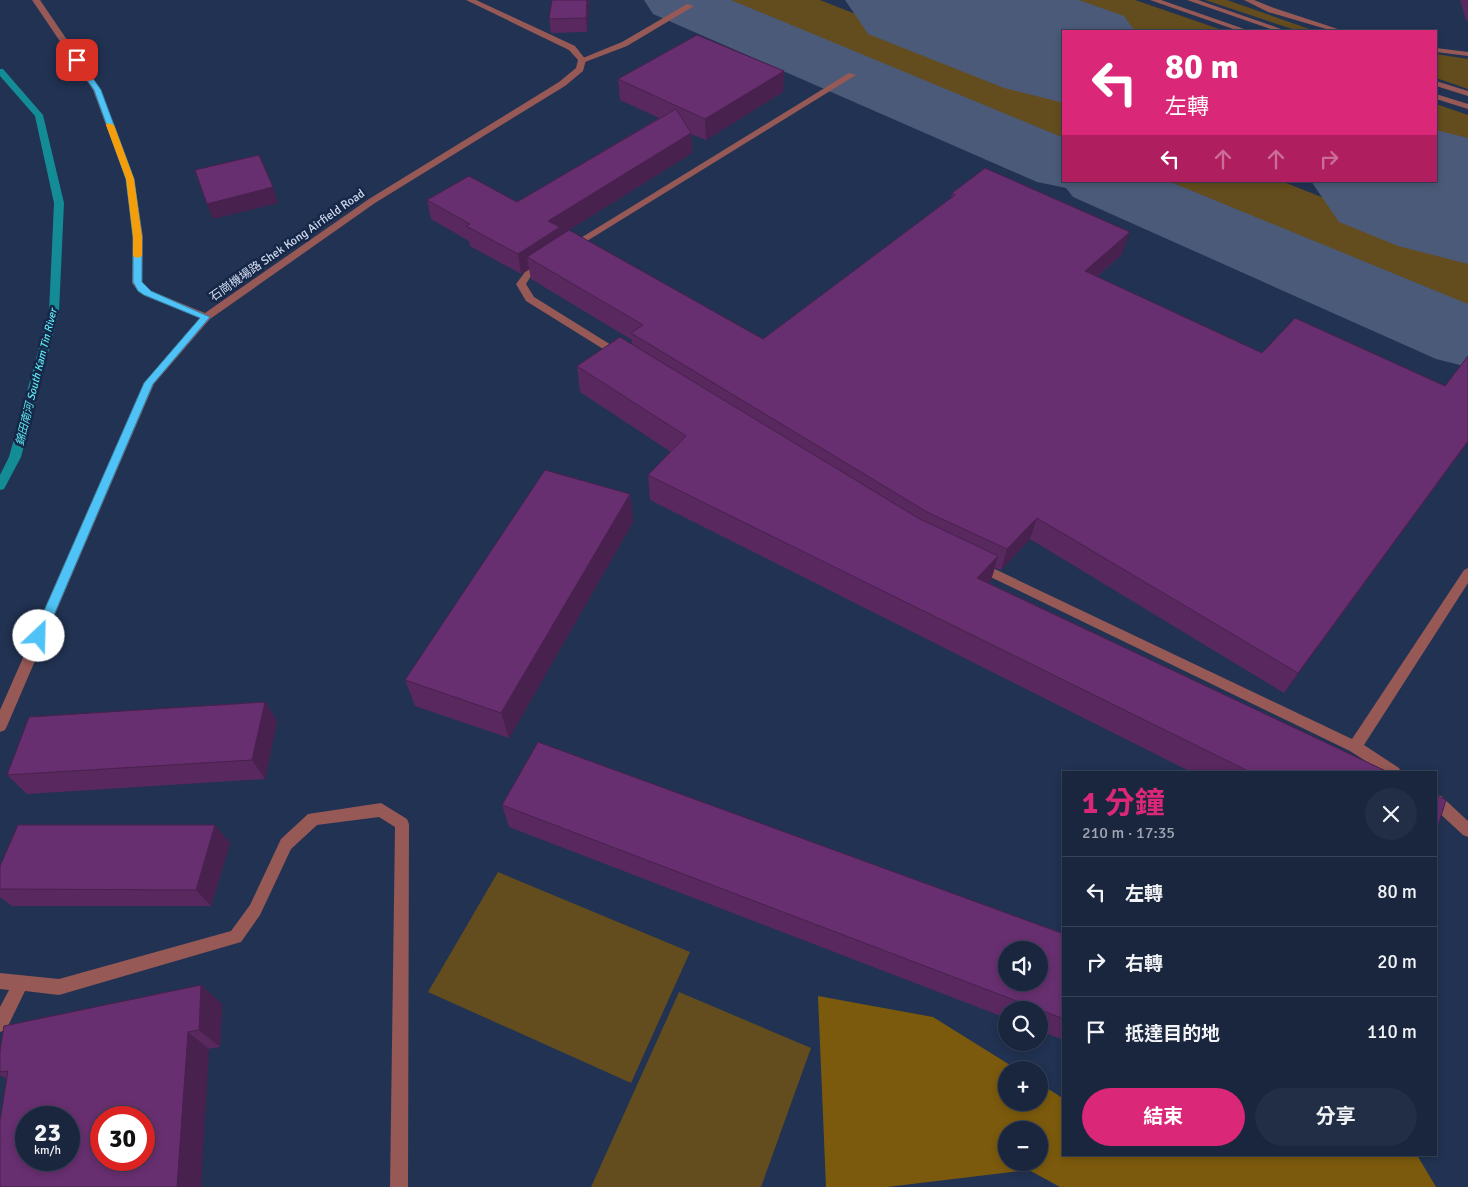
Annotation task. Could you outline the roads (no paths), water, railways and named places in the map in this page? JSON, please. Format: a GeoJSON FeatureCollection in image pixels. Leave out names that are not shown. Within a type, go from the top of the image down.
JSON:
{"type":"FeatureCollection","features":[{"type":"Feature","properties":{"kind":"street"},"geometry":{"type":"LineString","coordinates":[[36,0],[97,90],[130,179],[138,237],[137,282],[141,289],[147,293],[206,317]]}},
{"type":"Feature","properties":{"kind":"street"},"geometry":{"type":"LineString","coordinates":[[470,0],[572,48],[582,60],[605,54],[625,45],[690,6]]}},
{"type":"Feature","properties":{"kind":"street"},"geometry":{"type":"LineString","coordinates":[[1154,0],[1243,30]]}},
{"type":"Feature","properties":{"kind":"street"},"geometry":{"type":"LineString","coordinates":[[1190,0],[1280,30]]}},
{"type":"Feature","properties":{"kind":"street"},"geometry":{"type":"LineString","coordinates":[[1248,0],[1271,10],[1337,30]]}},
{"type":"Feature","properties":{"kind":"street"},"geometry":{"type":"LineString","coordinates":[[1437,50],[1468,54]]}},
{"type":"Feature","properties":{"kind":"street","name":"石崗機場路 Shek Kong Airfield Road"},"geometry":{"type":"LineString","coordinates":[[0,726],[149,383],[206,317],[372,201],[562,84],[580,69],[582,60]]}},
{"type":"Feature","properties":{"kind":"street"},"geometry":{"type":"LineString","coordinates":[[631,362],[530,299],[521,284],[528,274],[852,75]]}},
{"type":"Feature","properties":{"kind":"street"},"geometry":{"type":"LineString","coordinates":[[1437,83],[1468,94]]}},
{"type":"Feature","properties":{"kind":"street"},"geometry":{"type":"LineString","coordinates":[[1437,96],[1468,107]]}},
{"type":"Feature","properties":{"kind":"street"},"geometry":{"type":"LineString","coordinates":[[971,563],[1355,747],[1392,771]]}},
{"type":"Feature","properties":{"kind":"street"},"geometry":{"type":"LineString","coordinates":[[1355,747],[1468,573]]}},
{"type":"Feature","properties":{"kind":"street"},"geometry":{"type":"LineString","coordinates":[[1437,802],[1468,830]]}},
{"type":"Feature","properties":{"kind":"street"},"geometry":{"type":"LineString","coordinates":[[0,980],[20,984],[59,987],[236,937],[256,910],[286,844],[314,819],[381,810],[402,824],[399,1187]]}},
{"type":"Feature","properties":{"kind":"street"},"geometry":{"type":"LineString","coordinates":[[0,1024],[20,984]]}},
{"type":"Feature","properties":{"kind":"waterway","name":"錦田南河 South Kam Tin River"},"geometry":{"type":"LineString","coordinates":[[0,71],[39,115],[59,203],[54,312],[15,457],[0,486]]}}]}
